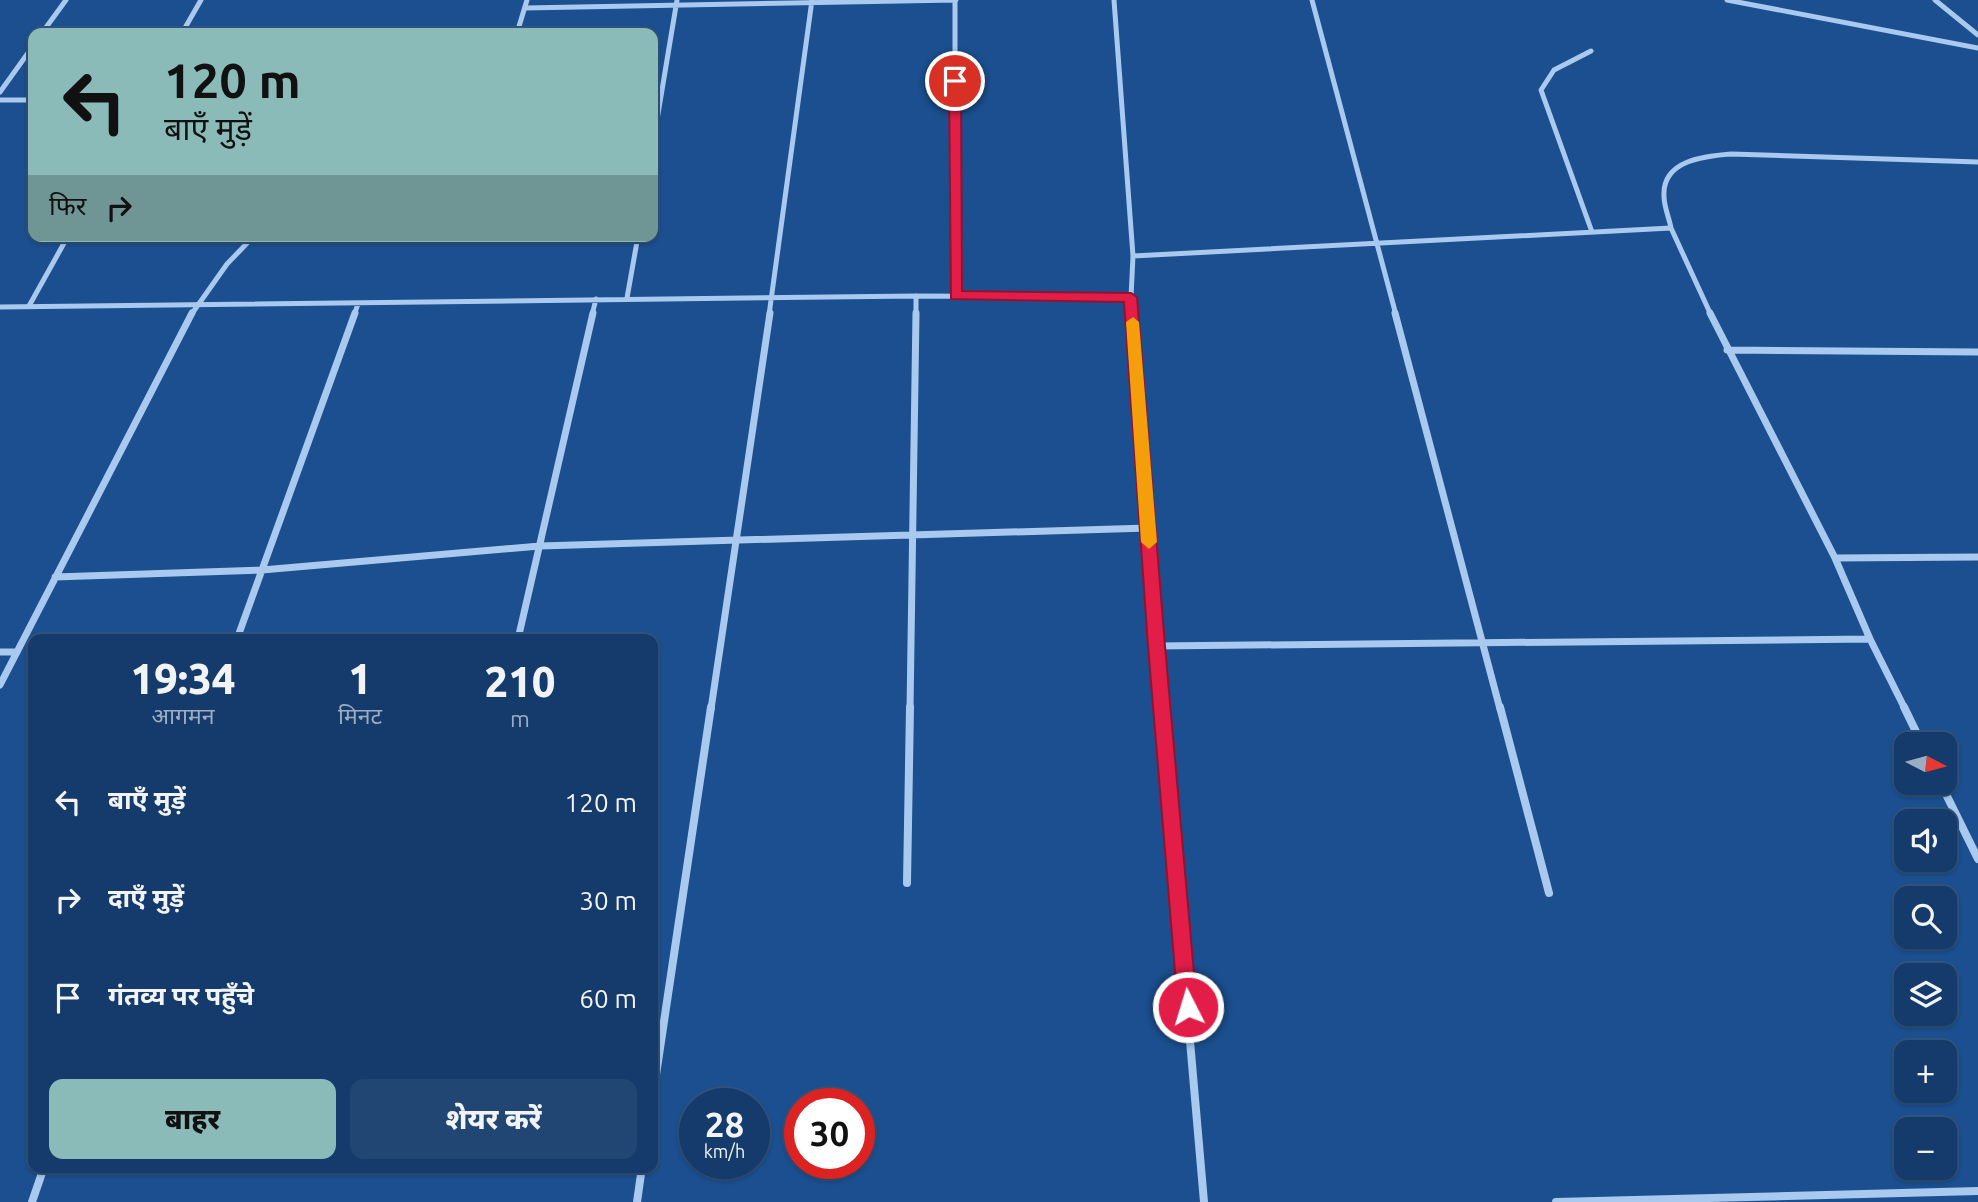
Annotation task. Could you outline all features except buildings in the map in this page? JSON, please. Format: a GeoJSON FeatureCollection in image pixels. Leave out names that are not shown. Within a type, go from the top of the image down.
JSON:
{"type":"FeatureCollection","features":[{"type":"Feature","properties":{"kind":"street"},"geometry":{"type":"LineString","coordinates":[[46,28],[66,0]]}},
{"type":"Feature","properties":{"kind":"street"},"geometry":{"type":"LineString","coordinates":[[185,28],[201,0]]}},
{"type":"Feature","properties":{"kind":"street"},"geometry":{"type":"LineString","coordinates":[[519,28],[527,0]]}},
{"type":"Feature","properties":{"kind":"street"},"geometry":{"type":"LineString","coordinates":[[525,8],[676,3],[955,0],[956,296]]}},
{"type":"Feature","properties":{"kind":"street"},"geometry":{"type":"LineString","coordinates":[[1114,0],[1133,256],[1131,297],[1156,646],[1204,1202]]}},
{"type":"Feature","properties":{"kind":"street"},"geometry":{"type":"LineString","coordinates":[[1312,0],[1549,893]]}},
{"type":"Feature","properties":{"kind":"street"},"geometry":{"type":"LineString","coordinates":[[1727,0],[1978,48]]}},
{"type":"Feature","properties":{"kind":"street"},"geometry":{"type":"LineString","coordinates":[[1765,0],[1775,9]]}},
{"type":"Feature","properties":{"kind":"street"},"geometry":{"type":"LineString","coordinates":[[1935,0],[1978,35]]}},
{"type":"Feature","properties":{"kind":"street"},"geometry":{"type":"LineString","coordinates":[[658,1062],[772,297],[812,1]]}},
{"type":"Feature","properties":{"kind":"street"},"geometry":{"type":"LineString","coordinates":[[658,113],[676,3]]}},
{"type":"Feature","properties":{"kind":"street"},"geometry":{"type":"LineString","coordinates":[[1591,51],[1556,67],[1543,80],[1541,90],[1592,232]]}},
{"type":"Feature","properties":{"kind":"street"},"geometry":{"type":"LineString","coordinates":[[0,92],[28,53]]}},
{"type":"Feature","properties":{"kind":"street"},"geometry":{"type":"LineString","coordinates":[[0,100],[28,100]]}},
{"type":"Feature","properties":{"kind":"street"},"geometry":{"type":"LineString","coordinates":[[1916,732],[1870,639],[1835,558],[1727,349],[1671,228],[1663,190],[1673,170],[1694,158],[1745,154],[1978,162]]}},
{"type":"Feature","properties":{"kind":"street"},"geometry":{"type":"LineString","coordinates":[[1133,256],[1671,228]]}},
{"type":"Feature","properties":{"kind":"street"},"geometry":{"type":"LineString","coordinates":[[29,306],[65,242]]}},
{"type":"Feature","properties":{"kind":"street"},"geometry":{"type":"LineString","coordinates":[[0,685],[196,305],[248,242]]}},
{"type":"Feature","properties":{"kind":"street"},"geometry":{"type":"LineString","coordinates":[[627,298],[637,242]]}},
{"type":"Feature","properties":{"kind":"street"},"geometry":{"type":"LineString","coordinates":[[907,883],[916,296]]}},
{"type":"Feature","properties":{"kind":"street"},"geometry":{"type":"LineString","coordinates":[[0,307],[358,304],[627,298],[1131,297]]}},
{"type":"Feature","properties":{"kind":"street"},"geometry":{"type":"LineString","coordinates":[[519,634],[596,299]]}},
{"type":"Feature","properties":{"kind":"street"},"geometry":{"type":"LineString","coordinates":[[239,634],[358,304]]}},
{"type":"Feature","properties":{"kind":"street"},"geometry":{"type":"LineString","coordinates":[[1727,349],[1978,352]]}},
{"type":"Feature","properties":{"kind":"street"},"geometry":{"type":"LineString","coordinates":[[55,577],[262,570],[540,546],[1148,528]]}},
{"type":"Feature","properties":{"kind":"street"},"geometry":{"type":"LineString","coordinates":[[1835,558],[1978,557]]}},
{"type":"Feature","properties":{"kind":"street"},"geometry":{"type":"LineString","coordinates":[[1156,646],[1870,639]]}},
{"type":"Feature","properties":{"kind":"street"},"geometry":{"type":"LineString","coordinates":[[0,652],[17,652]]}},
{"type":"Feature","properties":{"kind":"street"},"geometry":{"type":"LineString","coordinates":[[1946,795],[1978,859]]}},
{"type":"Feature","properties":{"kind":"street"},"geometry":{"type":"LineString","coordinates":[[32,1202],[42,1173]]}},
{"type":"Feature","properties":{"kind":"street"},"geometry":{"type":"LineString","coordinates":[[637,1202],[641,1173]]}},
{"type":"Feature","properties":{"kind":"street"},"geometry":{"type":"LineString","coordinates":[[1556,1202],[1978,1191]]}},
{"type":"Feature","properties":{"kind":"slow traffic"},"geometry":{"type":"LineString","coordinates":[[1133,322],[1149,542]]}},
{"type":"Feature","properties":{"kind":"route"},"geometry":{"type":"LineString","coordinates":[[955,81],[956,296],[1131,297],[1156,646],[1188,1007]]}}]}
